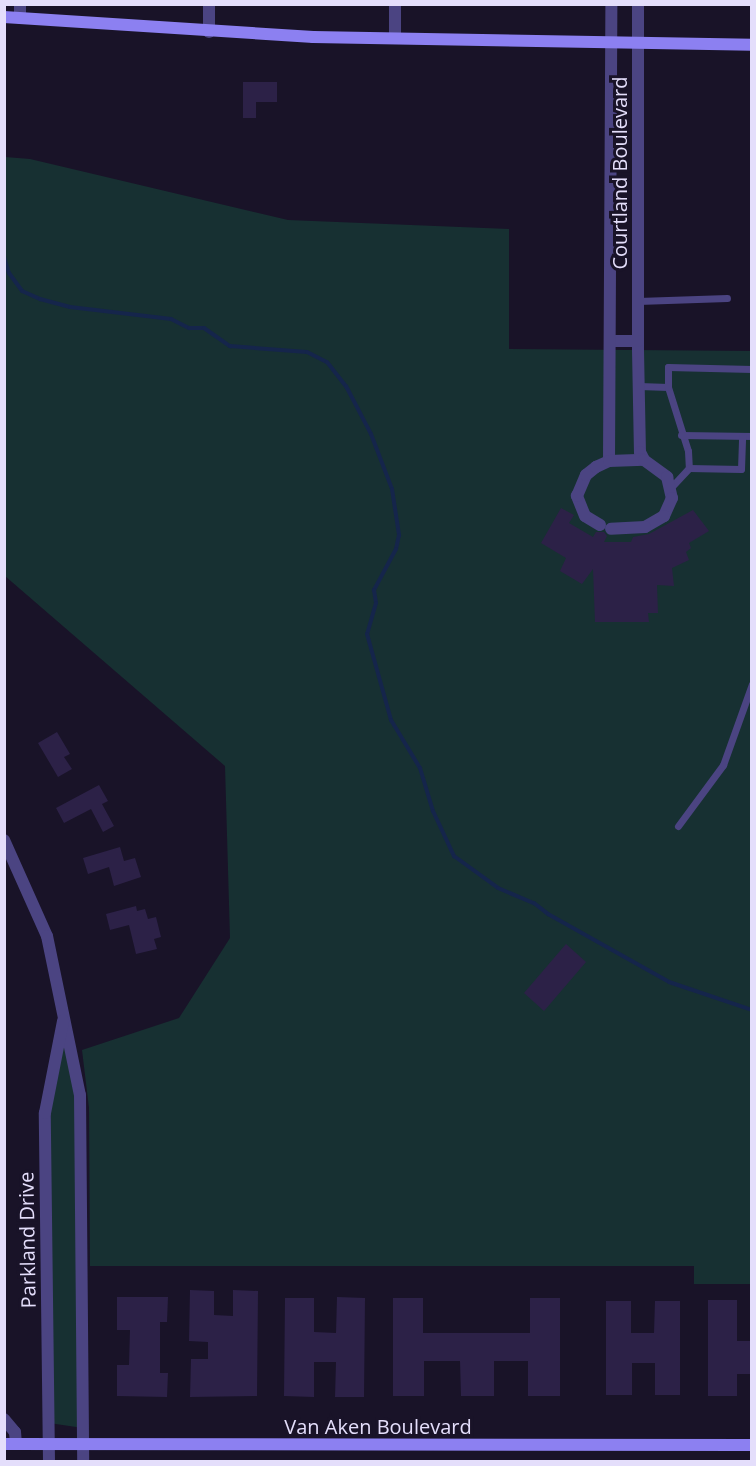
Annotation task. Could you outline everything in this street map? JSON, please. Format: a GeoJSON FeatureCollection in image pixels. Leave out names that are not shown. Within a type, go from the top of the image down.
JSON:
{"type":"FeatureCollection","features":[{"type":"Feature","properties":{"kind":"street"},"geometry":{"type":"LineString","coordinates":[[20,4],[20,18]]}},
{"type":"Feature","properties":{"kind":"street"},"geometry":{"type":"LineString","coordinates":[[209,4],[209,32]]}},
{"type":"Feature","properties":{"kind":"street"},"geometry":{"type":"LineString","coordinates":[[395,4],[395,38]]}},
{"type":"Feature","properties":{"kind":"street","name":"Courtland Boulevard"},"geometry":{"type":"LineString","coordinates":[[609,461],[611,4]]}},
{"type":"Feature","properties":{"kind":"street","name":"Courtland Boulevard"},"geometry":{"type":"LineString","coordinates":[[638,4],[638,341],[640,452],[644,460]]}},
{"type":"Feature","properties":{"kind":"street"},"geometry":{"type":"LineString","coordinates":[[4,17],[209,32],[752,45]]}},
{"type":"Feature","properties":{"kind":"street"},"geometry":{"type":"LineString","coordinates":[[611,341],[638,341]]}},
{"type":"Feature","properties":{"kind":"street"},"geometry":{"type":"LineString","coordinates":[[644,460],[667,477],[672,486],[670,506],[655,522],[605,527],[585,516],[577,496],[586,475],[609,461],[644,460]]}},
{"type":"Feature","properties":{"kind":"street","name":"Parkland Drive"},"geometry":{"type":"LineString","coordinates":[[4,840],[47,936],[74,1058],[82,1119],[83,1461]]}},
{"type":"Feature","properties":{"kind":"street","name":"Parkland Drive"},"geometry":{"type":"LineString","coordinates":[[49,1461],[45,1113],[64,1019]]}},
{"type":"Feature","properties":{"kind":"street"},"geometry":{"type":"LineString","coordinates":[[4,1419],[15,1432],[10,1444]]}},
{"type":"Feature","properties":{"kind":"street","name":"Van Aken Boulevard"},"geometry":{"type":"LineString","coordinates":[[10,1444],[752,1445]]}},
{"type":"Feature","properties":{"kind":"lane"},"geometry":{"type":"LineString","coordinates":[[638,301],[727,298]]}},
{"type":"Feature","properties":{"kind":"lane"},"geometry":{"type":"LineString","coordinates":[[688,468],[668,387],[668,367],[752,369]]}},
{"type":"Feature","properties":{"kind":"lane"},"geometry":{"type":"LineString","coordinates":[[639,386],[668,387]]}},
{"type":"Feature","properties":{"kind":"lane"},"geometry":{"type":"LineString","coordinates":[[681,435],[752,435]]}},
{"type":"Feature","properties":{"kind":"lane"},"geometry":{"type":"LineString","coordinates":[[688,468],[741,470],[742,435]]}},
{"type":"Feature","properties":{"kind":"lane"},"geometry":{"type":"LineString","coordinates":[[672,486],[688,468]]}},
{"type":"Feature","properties":{"kind":"lane"},"geometry":{"type":"LineString","coordinates":[[678,826],[723,765],[752,684]]}},
{"type":"Feature","properties":{"kind":"green space"},"geometry":{"type":"Polygon","coordinates":[[[5,157],[30,159],[288,220],[509,229],[509,349],[751,351],[751,1284],[694,1284],[694,1266],[90,1266],[89,1108],[82,1050],[179,1018],[230,938],[225,766],[5,576],[5,157]]]}},
{"type":"Feature","properties":{"kind":"green space"},"geometry":{"type":"Polygon","coordinates":[[[64,1019],[74,1058],[83,1428],[49,1423],[45,1113],[64,1019]]]}},
{"type":"Feature","properties":{"kind":"building"},"geometry":{"type":"Polygon","coordinates":[[[243,82],[277,82],[277,102],[256,102],[256,118],[243,118],[243,82]]]}},
{"type":"Feature","properties":{"kind":"building"},"geometry":{"type":"Polygon","coordinates":[[[561,508],[574,515],[569,523],[593,537],[596,532],[604,532],[607,536],[604,542],[631,542],[633,537],[649,534],[693,510],[709,531],[689,543],[691,548],[686,552],[689,560],[672,568],[674,586],[657,585],[658,613],[648,613],[649,622],[595,622],[593,569],[582,584],[560,571],[566,558],[541,543],[561,508]]]}},
{"type":"Feature","properties":{"kind":"building"},"geometry":{"type":"Polygon","coordinates":[[[57,732],[70,754],[64,757],[72,769],[58,777],[38,743],[57,732]]]}},
{"type":"Feature","properties":{"kind":"building"},"geometry":{"type":"Polygon","coordinates":[[[99,785],[108,801],[102,804],[114,826],[103,832],[91,809],[64,823],[56,808],[99,785]]]}},
{"type":"Feature","properties":{"kind":"building"},"geometry":{"type":"Polygon","coordinates":[[[120,847],[124,861],[135,858],[141,877],[114,886],[109,867],[88,874],[83,858],[120,847]]]}},
{"type":"Feature","properties":{"kind":"building"},"geometry":{"type":"Polygon","coordinates":[[[136,906],[137,911],[145,909],[148,919],[156,917],[161,937],[154,939],[157,949],[136,954],[129,925],[110,930],[106,914],[136,906]]]}},
{"type":"Feature","properties":{"kind":"building"},"geometry":{"type":"Polygon","coordinates":[[[566,944],[586,962],[544,1011],[524,993],[566,944]]]}},
{"type":"Feature","properties":{"kind":"building"},"geometry":{"type":"Polygon","coordinates":[[[190,1290],[214,1291],[214,1315],[233,1316],[233,1290],[258,1291],[257,1396],[190,1397],[191,1359],[208,1359],[208,1342],[189,1341],[190,1290]]]}},
{"type":"Feature","properties":{"kind":"building"},"geometry":{"type":"Polygon","coordinates":[[[117,1297],[168,1297],[167,1322],[160,1322],[160,1373],[168,1373],[167,1397],[117,1396],[117,1365],[129,1365],[130,1330],[117,1330],[117,1297]]]}},
{"type":"Feature","properties":{"kind":"building"},"geometry":{"type":"Polygon","coordinates":[[[337,1297],[365,1298],[364,1397],[335,1397],[336,1362],[314,1362],[314,1397],[284,1396],[285,1298],[314,1298],[314,1332],[336,1333],[337,1297]]]}},
{"type":"Feature","properties":{"kind":"building"},"geometry":{"type":"Polygon","coordinates":[[[393,1298],[423,1298],[423,1333],[530,1333],[530,1298],[560,1298],[560,1396],[528,1396],[528,1361],[494,1361],[494,1396],[461,1396],[460,1361],[424,1361],[424,1396],[393,1396],[393,1298]]]}},
{"type":"Feature","properties":{"kind":"building"},"geometry":{"type":"Polygon","coordinates":[[[708,1300],[737,1300],[737,1341],[752,1341],[752,1374],[737,1374],[737,1396],[708,1396],[708,1300]]]}},
{"type":"Feature","properties":{"kind":"building"},"geometry":{"type":"Polygon","coordinates":[[[606,1301],[631,1301],[631,1333],[654,1333],[655,1301],[680,1301],[680,1395],[655,1395],[655,1363],[632,1363],[632,1395],[606,1395],[606,1301]]]}},
{"type":"Feature","properties":{"kind":"waterway"},"geometry":{"type":"LineString","coordinates":[[4,257],[9,273],[22,291],[40,299],[70,307],[171,319],[189,328],[204,328],[230,346],[307,352],[327,362],[346,386],[371,434],[392,489],[399,535],[396,549],[374,590],[376,603],[367,634],[391,720],[420,768],[433,811],[454,856],[498,888],[534,903],[548,914],[669,982],[752,1010]]}}]}
